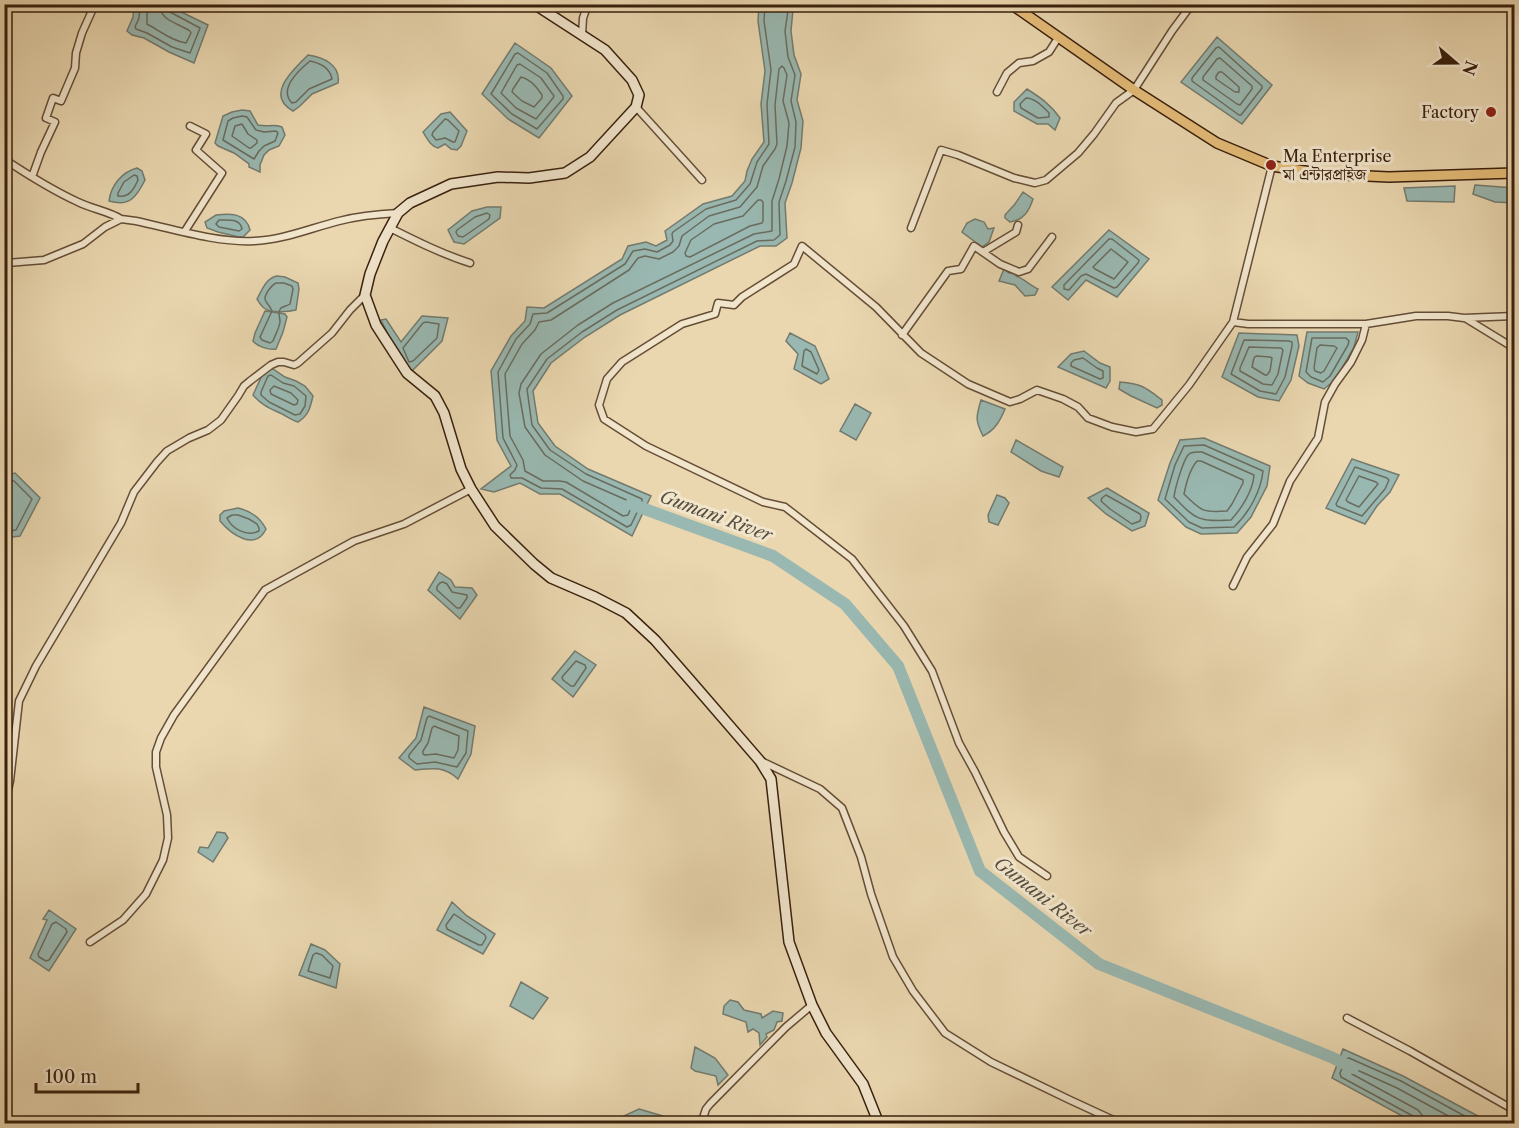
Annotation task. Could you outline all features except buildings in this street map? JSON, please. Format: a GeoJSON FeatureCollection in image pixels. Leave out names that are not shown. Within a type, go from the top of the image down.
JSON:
{"type":"FeatureCollection","features":[{"type":"Feature","properties":{"kind":"main road"},"geometry":{"type":"LineString","coordinates":[[1011,4],[1134,90],[1216,143],[1272,166],[1324,174],[1389,177],[1515,173]]}},
{"type":"Feature","properties":{"kind":"street"},"geometry":{"type":"LineString","coordinates":[[32,177],[55,122],[46,118],[53,98],[61,101],[75,68],[76,52],[82,33],[95,4]]}},
{"type":"Feature","properties":{"kind":"street"},"geometry":{"type":"LineString","coordinates":[[534,4],[605,50],[632,80],[639,95],[636,107],[590,157],[565,173],[529,178],[498,177],[451,184],[410,203],[398,213],[390,228],[370,274],[365,296],[376,325],[407,373],[435,396],[444,413],[461,469],[495,526],[551,578],[596,597],[626,613],[655,640],[760,761],[771,779],[789,942],[812,1005],[826,1034],[863,1084],[879,1124]]}},
{"type":"Feature","properties":{"kind":"street"},"geometry":{"type":"LineString","coordinates":[[582,36],[583,18],[588,4]]}},
{"type":"Feature","properties":{"kind":"street"},"geometry":{"type":"LineString","coordinates":[[911,228],[941,150],[1014,178],[1035,183],[1046,180],[1078,153],[1116,104],[1134,90],[1192,4]]}},
{"type":"Feature","properties":{"kind":"street"},"geometry":{"type":"LineString","coordinates":[[997,92],[1007,74],[1019,63],[1033,61],[1049,52],[1058,38]]}},
{"type":"Feature","properties":{"kind":"street"},"geometry":{"type":"LineString","coordinates":[[636,107],[702,180]]}},
{"type":"Feature","properties":{"kind":"street"},"geometry":{"type":"LineString","coordinates":[[185,231],[222,173],[196,150],[206,134],[190,126]]}},
{"type":"Feature","properties":{"kind":"street"},"geometry":{"type":"LineString","coordinates":[[4,159],[47,187],[80,204],[113,214],[121,219],[230,241],[256,241],[299,233],[339,221],[376,214],[398,213]]}},
{"type":"Feature","properties":{"kind":"street"},"geometry":{"type":"LineString","coordinates":[[1047,876],[1019,856],[1004,832],[959,743],[932,670],[904,626],[852,559],[785,507],[763,502],[645,446],[604,419],[599,405],[607,379],[622,362],[682,324],[715,314],[718,303],[734,305],[742,297],[794,264],[802,246],[876,307],[921,353],[968,384],[1010,402],[1037,390],[1063,399],[1078,407],[1088,418],[1112,427],[1136,432],[1153,429],[1189,386],[1233,322],[1272,166]]}},
{"type":"Feature","properties":{"kind":"street"},"geometry":{"type":"LineString","coordinates":[[4,266],[8,263],[44,260],[83,244],[105,227],[121,219]]}},
{"type":"Feature","properties":{"kind":"street"},"geometry":{"type":"LineString","coordinates":[[983,252],[1016,232],[1018,225]]}},
{"type":"Feature","properties":{"kind":"street"},"geometry":{"type":"LineString","coordinates":[[390,228],[428,247],[470,263]]}},
{"type":"Feature","properties":{"kind":"street"},"geometry":{"type":"LineString","coordinates":[[902,335],[948,272],[961,269],[974,246],[1000,264],[1019,272],[1028,269],[1052,237]]}},
{"type":"Feature","properties":{"kind":"street"},"geometry":{"type":"LineString","coordinates":[[4,807],[10,780],[19,701],[36,666],[121,523],[134,492],[167,452],[189,438],[208,430],[220,420],[244,386],[278,363],[294,365],[298,363],[332,333],[350,310],[365,296]]}},
{"type":"Feature","properties":{"kind":"street"},"geometry":{"type":"LineString","coordinates":[[1233,322],[1366,324],[1416,316],[1464,318],[1515,316]]}},
{"type":"Feature","properties":{"kind":"street"},"geometry":{"type":"LineString","coordinates":[[1464,318],[1515,348]]}},
{"type":"Feature","properties":{"kind":"street"},"geometry":{"type":"LineString","coordinates":[[1233,586],[1247,558],[1273,524],[1290,481],[1318,438],[1325,402],[1351,362],[1362,340],[1366,324]]}},
{"type":"Feature","properties":{"kind":"street"},"geometry":{"type":"LineString","coordinates":[[90,942],[123,920],[146,894],[163,860],[168,838],[167,815],[156,767],[156,752],[160,738],[174,715],[265,590],[354,541],[404,524],[471,489]]}},
{"type":"Feature","properties":{"kind":"street"},"geometry":{"type":"LineString","coordinates":[[760,761],[820,789],[842,808],[861,857],[893,957],[913,991],[945,1034],[992,1062],[1122,1124]]}},
{"type":"Feature","properties":{"kind":"street"},"geometry":{"type":"LineString","coordinates":[[701,1124],[710,1104],[786,1027],[812,1005]]}},
{"type":"Feature","properties":{"kind":"street"},"geometry":{"type":"LineString","coordinates":[[1347,1018],[1515,1110]]}},
{"type":"Feature","properties":{"kind":"water"},"geometry":{"type":"Polygon","coordinates":[[[135,5],[167,5],[208,25],[194,63],[127,31],[135,5]]]}},
{"type":"Feature","properties":{"kind":"water"},"geometry":{"type":"Polygon","coordinates":[[[759,5],[796,5],[793,9],[791,31],[794,55],[801,74],[797,100],[803,121],[801,148],[785,203],[787,238],[776,246],[760,246],[620,315],[585,337],[551,363],[533,391],[538,423],[555,446],[588,469],[651,496],[632,536],[560,494],[540,494],[520,483],[494,492],[481,489],[511,466],[497,440],[491,371],[511,336],[525,321],[527,307],[544,308],[622,259],[628,246],[646,242],[656,246],[667,240],[665,231],[703,204],[732,196],[745,181],[752,159],[764,142],[761,104],[765,71],[758,21],[759,5]]]}},
{"type":"Feature","properties":{"kind":"water"},"geometry":{"type":"Polygon","coordinates":[[[1217,37],[1272,85],[1242,124],[1181,82],[1217,37]]]}},
{"type":"Feature","properties":{"kind":"water"},"geometry":{"type":"Polygon","coordinates":[[[515,43],[551,68],[572,96],[539,138],[508,119],[482,94],[515,43]]]}},
{"type":"Feature","properties":{"kind":"water"},"geometry":{"type":"Polygon","coordinates":[[[308,55],[330,63],[337,71],[338,83],[312,94],[293,111],[285,105],[281,97],[281,90],[289,75],[308,55]]]}},
{"type":"Feature","properties":{"kind":"water"},"geometry":{"type":"Polygon","coordinates":[[[1027,89],[1053,109],[1060,118],[1055,130],[1048,124],[1037,124],[1014,111],[1014,102],[1027,89]]]}},
{"type":"Feature","properties":{"kind":"water"},"geometry":{"type":"Polygon","coordinates":[[[242,110],[250,111],[258,125],[282,127],[285,135],[279,146],[264,155],[260,172],[249,167],[249,164],[234,153],[215,143],[223,116],[242,110]]]}},
{"type":"Feature","properties":{"kind":"water"},"geometry":{"type":"Polygon","coordinates":[[[450,112],[467,131],[457,150],[445,144],[438,148],[433,146],[423,132],[441,114],[450,112]]]}},
{"type":"Feature","properties":{"kind":"water"},"geometry":{"type":"Polygon","coordinates":[[[137,168],[142,171],[145,180],[135,196],[122,203],[109,201],[118,180],[137,168]]]}},
{"type":"Feature","properties":{"kind":"water"},"geometry":{"type":"Polygon","coordinates":[[[1475,185],[1514,188],[1514,203],[1495,202],[1473,194],[1475,185]]]}},
{"type":"Feature","properties":{"kind":"water"},"geometry":{"type":"Polygon","coordinates":[[[1455,186],[1454,202],[1407,201],[1404,188],[1455,186]]]}},
{"type":"Feature","properties":{"kind":"water"},"geometry":{"type":"Polygon","coordinates":[[[1023,192],[1033,199],[1028,211],[1022,217],[1010,222],[1005,215],[1023,192]]]}},
{"type":"Feature","properties":{"kind":"water"},"geometry":{"type":"Polygon","coordinates":[[[487,207],[501,207],[500,218],[464,244],[454,242],[448,230],[472,211],[487,207]]]}},
{"type":"Feature","properties":{"kind":"water"},"geometry":{"type":"Polygon","coordinates":[[[216,215],[237,215],[245,220],[250,230],[243,237],[239,237],[207,228],[205,222],[216,215]]]}},
{"type":"Feature","properties":{"kind":"water"},"geometry":{"type":"Polygon","coordinates":[[[975,219],[984,222],[988,229],[994,228],[989,242],[982,247],[962,232],[967,223],[975,219]]]}},
{"type":"Feature","properties":{"kind":"water"},"geometry":{"type":"Polygon","coordinates":[[[1109,230],[1149,259],[1117,297],[1086,280],[1068,300],[1052,287],[1109,230]]]}},
{"type":"Feature","properties":{"kind":"water"},"geometry":{"type":"Polygon","coordinates":[[[1004,269],[1009,273],[1015,273],[1016,276],[1038,289],[1035,295],[1025,296],[1015,285],[999,281],[1004,269]]]}},
{"type":"Feature","properties":{"kind":"water"},"geometry":{"type":"Polygon","coordinates":[[[277,276],[298,283],[296,310],[270,311],[263,307],[257,299],[267,282],[277,276]]]}},
{"type":"Feature","properties":{"kind":"water"},"geometry":{"type":"Polygon","coordinates":[[[265,311],[285,314],[287,317],[276,349],[264,348],[253,341],[265,311]]]}},
{"type":"Feature","properties":{"kind":"water"},"geometry":{"type":"Polygon","coordinates":[[[422,316],[448,318],[442,341],[410,373],[402,363],[381,320],[386,319],[401,342],[422,316]]]}},
{"type":"Feature","properties":{"kind":"water"},"geometry":{"type":"Polygon","coordinates":[[[1307,332],[1358,332],[1354,347],[1335,380],[1324,389],[1308,383],[1299,376],[1307,332]]]}},
{"type":"Feature","properties":{"kind":"water"},"geometry":{"type":"Polygon","coordinates":[[[790,333],[815,346],[829,379],[821,384],[794,369],[798,354],[786,341],[790,333]]]}},
{"type":"Feature","properties":{"kind":"water"},"geometry":{"type":"Polygon","coordinates":[[[1239,333],[1297,335],[1299,346],[1291,380],[1279,401],[1258,397],[1222,377],[1239,333]]]}},
{"type":"Feature","properties":{"kind":"water"},"geometry":{"type":"Polygon","coordinates":[[[1084,351],[1100,363],[1110,367],[1110,381],[1106,388],[1058,367],[1071,354],[1084,351]]]}},
{"type":"Feature","properties":{"kind":"water"},"geometry":{"type":"Polygon","coordinates":[[[268,368],[305,386],[313,396],[307,414],[298,422],[267,407],[253,395],[264,371],[268,368]]]}},
{"type":"Feature","properties":{"kind":"water"},"geometry":{"type":"Polygon","coordinates":[[[1120,382],[1147,389],[1162,400],[1162,405],[1157,408],[1131,396],[1119,389],[1120,382]]]}},
{"type":"Feature","properties":{"kind":"water"},"geometry":{"type":"Polygon","coordinates":[[[981,400],[1005,409],[997,425],[983,436],[977,418],[981,400]]]}},
{"type":"Feature","properties":{"kind":"water"},"geometry":{"type":"Polygon","coordinates":[[[855,404],[871,413],[856,440],[840,431],[855,404]]]}},
{"type":"Feature","properties":{"kind":"water"},"geometry":{"type":"Polygon","coordinates":[[[1204,438],[1270,466],[1267,486],[1251,517],[1237,533],[1201,534],[1186,527],[1158,500],[1180,440],[1204,438]]]}},
{"type":"Feature","properties":{"kind":"water"},"geometry":{"type":"Polygon","coordinates":[[[1016,440],[1063,467],[1059,477],[1041,471],[1011,452],[1016,440]]]}},
{"type":"Feature","properties":{"kind":"water"},"geometry":{"type":"Polygon","coordinates":[[[1352,459],[1399,475],[1390,492],[1365,524],[1326,508],[1352,459]]]}},
{"type":"Feature","properties":{"kind":"water"},"geometry":{"type":"Polygon","coordinates":[[[15,473],[40,498],[20,536],[5,538],[5,474],[15,473]]]}},
{"type":"Feature","properties":{"kind":"water"},"geometry":{"type":"Polygon","coordinates":[[[1107,488],[1149,513],[1145,526],[1132,531],[1106,514],[1088,498],[1107,488]]]}},
{"type":"Feature","properties":{"kind":"water"},"geometry":{"type":"Polygon","coordinates":[[[997,495],[1005,498],[1009,503],[998,525],[989,522],[988,515],[997,495]]]}},
{"type":"Feature","properties":{"kind":"water"},"geometry":{"type":"Polygon","coordinates":[[[238,508],[251,513],[261,521],[266,529],[261,536],[250,540],[243,539],[220,521],[220,515],[224,511],[238,508]]]}},
{"type":"Feature","properties":{"kind":"water"},"geometry":{"type":"Polygon","coordinates":[[[439,572],[451,580],[455,587],[472,588],[477,595],[460,619],[428,590],[439,572]]]}},
{"type":"Feature","properties":{"kind":"water"},"geometry":{"type":"Polygon","coordinates":[[[575,651],[596,665],[573,697],[552,679],[575,651]]]}},
{"type":"Feature","properties":{"kind":"water"},"geometry":{"type":"Polygon","coordinates":[[[424,707],[475,726],[471,754],[458,779],[443,770],[415,770],[399,758],[416,738],[424,707]]]}},
{"type":"Feature","properties":{"kind":"water"},"geometry":{"type":"Polygon","coordinates":[[[217,832],[225,833],[228,838],[213,862],[198,852],[200,847],[208,848],[217,832]]]}},
{"type":"Feature","properties":{"kind":"water"},"geometry":{"type":"Polygon","coordinates":[[[452,902],[467,916],[495,934],[483,954],[437,930],[452,902]]]}},
{"type":"Feature","properties":{"kind":"water"},"geometry":{"type":"Polygon","coordinates":[[[49,910],[76,929],[49,971],[30,958],[47,920],[43,919],[49,910]]]}},
{"type":"Feature","properties":{"kind":"water"},"geometry":{"type":"Polygon","coordinates":[[[311,944],[325,950],[340,964],[336,988],[299,975],[311,944]]]}},
{"type":"Feature","properties":{"kind":"water"},"geometry":{"type":"Polygon","coordinates":[[[521,982],[548,998],[533,1019],[510,1006],[521,982]]]}},
{"type":"Feature","properties":{"kind":"water"},"geometry":{"type":"Polygon","coordinates":[[[730,1000],[738,1002],[744,1010],[761,1014],[762,1018],[773,1011],[783,1013],[782,1021],[777,1022],[774,1030],[766,1034],[767,1037],[760,1045],[759,1033],[753,1029],[748,1032],[746,1022],[723,1014],[724,1006],[730,1000]]]}},
{"type":"Feature","properties":{"kind":"water"},"geometry":{"type":"Polygon","coordinates":[[[695,1047],[715,1058],[728,1075],[718,1085],[716,1076],[691,1068],[695,1047]]]}},
{"type":"Feature","properties":{"kind":"water"},"geometry":{"type":"Polygon","coordinates":[[[1343,1049],[1403,1076],[1491,1123],[1415,1123],[1332,1078],[1343,1049]]]}},
{"type":"Feature","properties":{"kind":"water"},"geometry":{"type":"Polygon","coordinates":[[[639,1109],[673,1119],[678,1123],[614,1123],[615,1120],[639,1109]]]}},
{"type":"Feature","properties":{"kind":"waterway","name":"Gumani River"},"geometry":{"type":"LineString","coordinates":[[631,504],[773,556],[845,604],[898,666],[980,871],[1099,964],[1331,1057],[1353,1068]]}},
{"type":"Feature","properties":{"kind":"place","name":"Factory"},"geometry":{"type":"Point","coordinates":[1491,112]}},
{"type":"Feature","properties":{"kind":"place","name":"Ma Enterprise মা এন্টারপ্রাইজ"},"geometry":{"type":"Point","coordinates":[1271,165]}}]}
